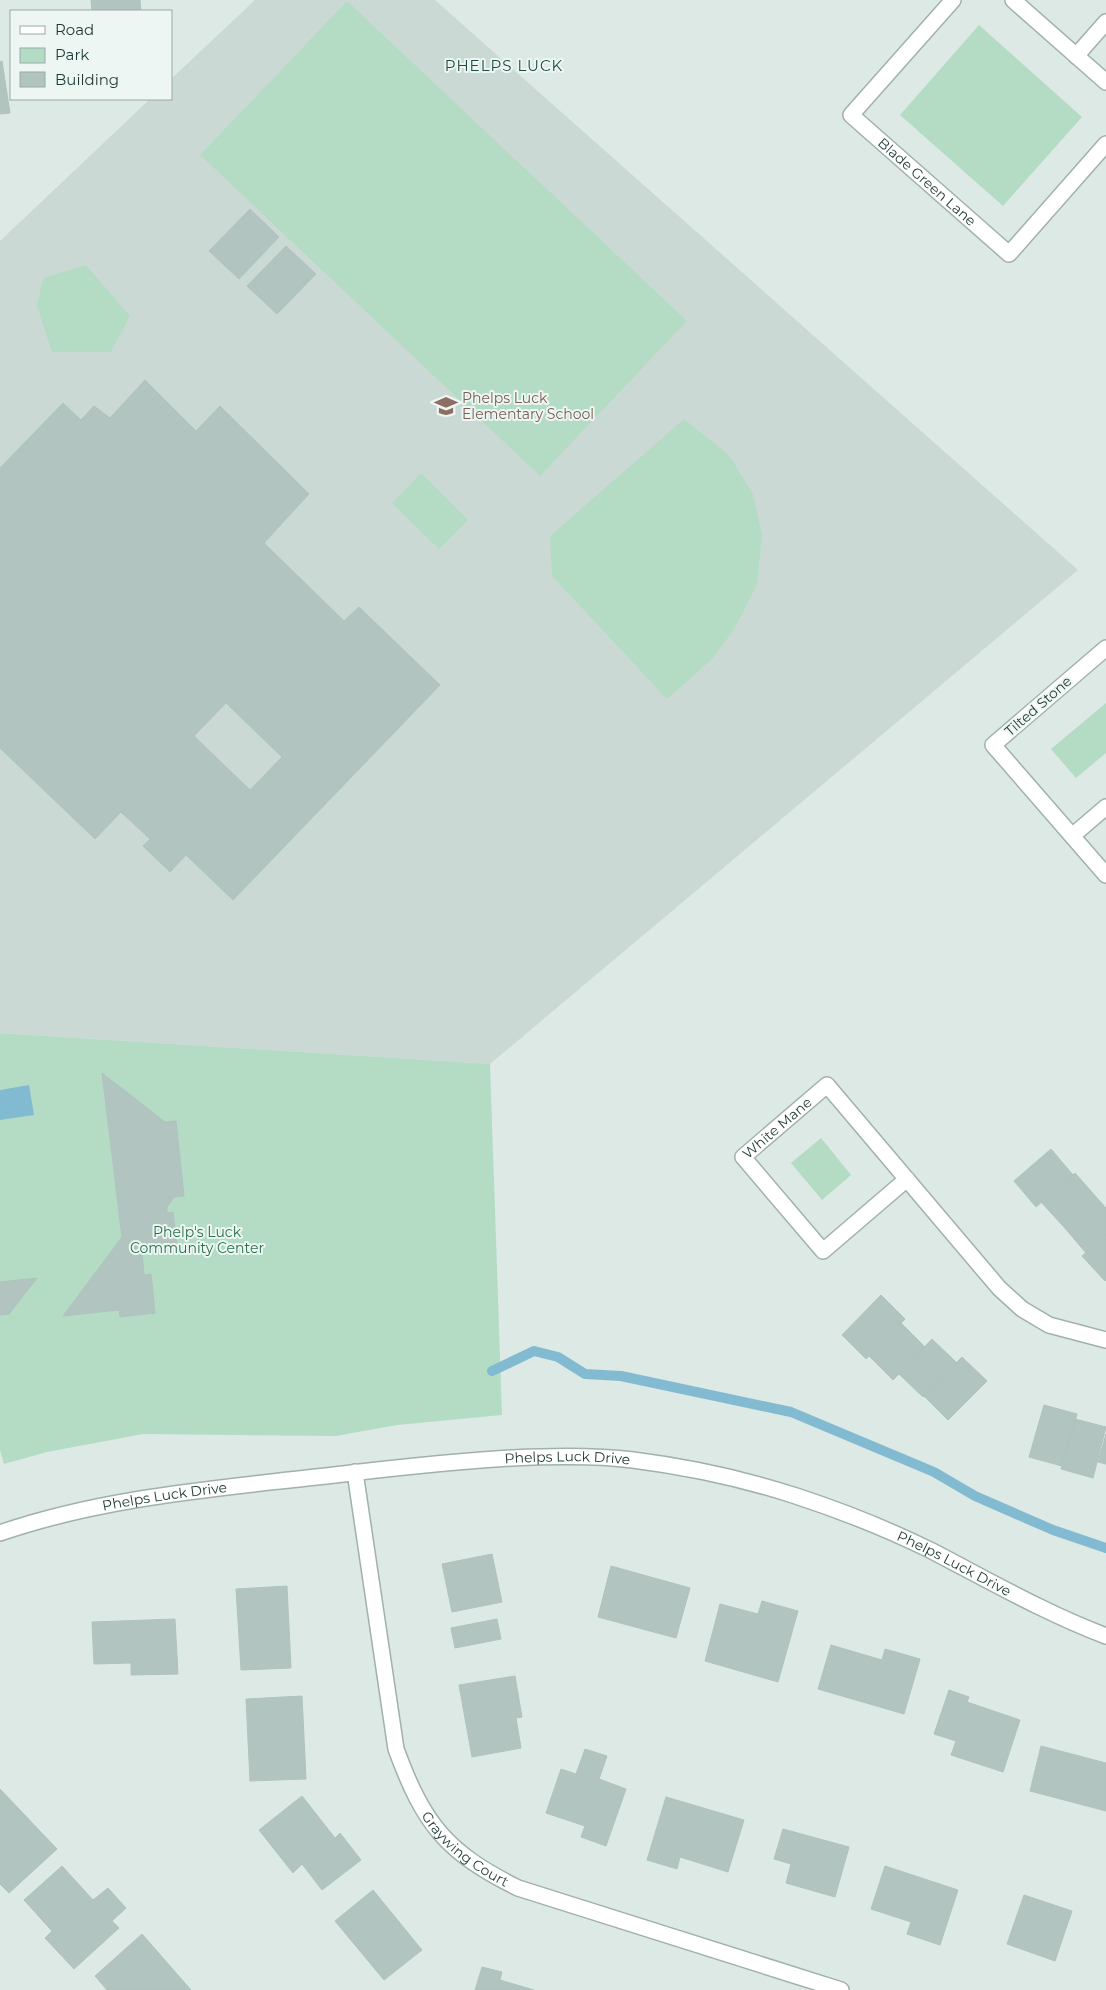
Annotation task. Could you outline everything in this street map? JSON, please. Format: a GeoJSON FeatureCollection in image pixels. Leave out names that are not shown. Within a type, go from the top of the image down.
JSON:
{"type":"FeatureCollection","features":[{"type":"Feature","properties":{"kind":"street","name":"Blade Green Lane"},"geometry":{"type":"LineString","coordinates":[[953,0],[850,115],[1009,254],[1106,144]]}},
{"type":"Feature","properties":{"kind":"street"},"geometry":{"type":"LineString","coordinates":[[1013,0],[1106,82]]}},
{"type":"Feature","properties":{"kind":"street"},"geometry":{"type":"LineString","coordinates":[[1076,56],[1106,22]]}},
{"type":"Feature","properties":{"kind":"street","name":"Tilted Stone"},"geometry":{"type":"LineString","coordinates":[[1106,648],[993,745],[1106,875]]}},
{"type":"Feature","properties":{"kind":"street"},"geometry":{"type":"LineString","coordinates":[[1072,836],[1106,807]]}},
{"type":"Feature","properties":{"kind":"street","name":"White Mane"},"geometry":{"type":"LineString","coordinates":[[908,1178],[823,1251],[743,1157],[827,1085],[908,1178],[999,1288],[1022,1309],[1049,1325],[1106,1340]]}},
{"type":"Feature","properties":{"kind":"street","name":"Phelps Luck Drive"},"geometry":{"type":"LineString","coordinates":[[0,1533],[30,1523],[98,1506],[199,1491],[355,1472],[485,1460],[556,1456],[631,1460],[704,1472],[795,1496],[866,1521],[929,1550],[1022,1599],[1106,1636]]}},
{"type":"Feature","properties":{"kind":"street","name":"Graywing Court"},"geometry":{"type":"LineString","coordinates":[[355,1472],[396,1750],[411,1789],[432,1825],[457,1852],[482,1870],[518,1888],[841,1990]]}},
{"type":"Feature","properties":{"kind":"shaded area","name":"Phelps Luck Elementary School"},"geometry":{"type":"Polygon","coordinates":[[[255,0],[435,0],[1078,570],[490,1064],[0,1033],[0,241],[149,100],[172,100],[172,78],[255,0]]]}},
{"type":"Feature","properties":{"kind":"green space"},"geometry":{"type":"Polygon","coordinates":[[[347,1],[687,321],[540,476],[200,155],[347,1]]]}},
{"type":"Feature","properties":{"kind":"green space"},"geometry":{"type":"Polygon","coordinates":[[[979,25],[1082,117],[1003,206],[900,115],[979,25]]]}},
{"type":"Feature","properties":{"kind":"green space"},"geometry":{"type":"Polygon","coordinates":[[[86,265],[130,316],[111,352],[52,352],[37,306],[43,278],[86,265]]]}},
{"type":"Feature","properties":{"kind":"green space"},"geometry":{"type":"Polygon","coordinates":[[[684,419],[729,455],[753,494],[762,535],[757,585],[733,631],[712,659],[667,699],[552,576],[550,536],[684,419]]]}},
{"type":"Feature","properties":{"kind":"green space"},"geometry":{"type":"Polygon","coordinates":[[[421,473],[468,520],[439,549],[392,503],[421,473]]]}},
{"type":"Feature","properties":{"kind":"green space"},"geometry":{"type":"Polygon","coordinates":[[[1106,703],[1106,753],[1076,778],[1051,749],[1106,703]]]}},
{"type":"Feature","properties":{"kind":"green space","name":"Phelp's Luck Community Center"},"geometry":{"type":"Polygon","coordinates":[[[0,1033],[490,1064],[502,1415],[397,1425],[336,1436],[143,1434],[47,1452],[4,1464],[0,1450],[0,1033]]]}},
{"type":"Feature","properties":{"kind":"green space"},"geometry":{"type":"Polygon","coordinates":[[[821,1138],[851,1175],[822,1200],[791,1163],[821,1138]]]}},
{"type":"Feature","properties":{"kind":"water"},"geometry":{"type":"Polygon","coordinates":[[[29,1085],[34,1115],[0,1120],[0,1090],[29,1085]]]}},
{"type":"Feature","properties":{"kind":"building"},"geometry":{"type":"Polygon","coordinates":[[[91,0],[140,0],[141,10],[92,10],[91,0]]]}},
{"type":"Feature","properties":{"kind":"building"},"geometry":{"type":"Polygon","coordinates":[[[2,61],[10,113],[0,114],[0,62],[2,61]]]}},
{"type":"Feature","properties":{"kind":"building"},"geometry":{"type":"Polygon","coordinates":[[[250,209],[279,237],[239,279],[209,251],[250,209]]]}},
{"type":"Feature","properties":{"kind":"building"},"geometry":{"type":"Polygon","coordinates":[[[286,246],[316,274],[277,314],[247,286],[286,246]]]}},
{"type":"Feature","properties":{"kind":"building"},"geometry":{"type":"Polygon","coordinates":[[[145,380],[196,431],[220,406],[309,494],[264,543],[344,621],[359,607],[440,685],[233,900],[186,855],[170,872],[143,846],[150,839],[121,812],[95,839],[0,748],[0,468],[63,403],[81,420],[94,406],[110,418],[145,380]],[[226,703],[194,736],[250,790],[282,757],[226,703]]]}},
{"type":"Feature","properties":{"kind":"building"},"geometry":{"type":"Polygon","coordinates":[[[102,1073],[165,1122],[176,1121],[184,1196],[174,1197],[167,1207],[167,1213],[173,1212],[177,1246],[142,1250],[144,1275],[151,1274],[155,1313],[120,1317],[119,1310],[63,1316],[122,1237],[102,1073]]]}},
{"type":"Feature","properties":{"kind":"building"},"geometry":{"type":"Polygon","coordinates":[[[1051,1149],[1073,1175],[1036,1207],[1014,1181],[1051,1149]]]}},
{"type":"Feature","properties":{"kind":"building"},"geometry":{"type":"Polygon","coordinates":[[[1075,1173],[1097,1198],[1064,1227],[1041,1202],[1075,1173]]]}},
{"type":"Feature","properties":{"kind":"building"},"geometry":{"type":"Polygon","coordinates":[[[1097,1198],[1106,1208],[1106,1235],[1086,1253],[1064,1227],[1097,1198]]]}},
{"type":"Feature","properties":{"kind":"building"},"geometry":{"type":"Polygon","coordinates":[[[1106,1235],[1106,1280],[1105,1281],[1082,1256],[1106,1235]]]}},
{"type":"Feature","properties":{"kind":"building"},"geometry":{"type":"Polygon","coordinates":[[[37,1278],[9,1314],[0,1315],[0,1282],[37,1278]]]}},
{"type":"Feature","properties":{"kind":"building"},"geometry":{"type":"Polygon","coordinates":[[[881,1295],[905,1319],[866,1359],[842,1335],[881,1295]]]}},
{"type":"Feature","properties":{"kind":"building"},"geometry":{"type":"Polygon","coordinates":[[[901,1323],[925,1347],[893,1380],[869,1356],[901,1323]]]}},
{"type":"Feature","properties":{"kind":"building"},"geometry":{"type":"Polygon","coordinates":[[[932,1339],[957,1363],[923,1397],[899,1374],[932,1339]]]}},
{"type":"Feature","properties":{"kind":"building"},"geometry":{"type":"Polygon","coordinates":[[[962,1357],[987,1381],[948,1420],[924,1396],[962,1357]]]}},
{"type":"Feature","properties":{"kind":"building"},"geometry":{"type":"Polygon","coordinates":[[[1044,1405],[1077,1414],[1062,1466],[1029,1457],[1044,1405]]]}},
{"type":"Feature","properties":{"kind":"building"},"geometry":{"type":"Polygon","coordinates":[[[1075,1419],[1106,1427],[1093,1478],[1061,1469],[1075,1419]]]}},
{"type":"Feature","properties":{"kind":"building"},"geometry":{"type":"Polygon","coordinates":[[[1106,1434],[1106,1464],[1098,1462],[1106,1434]]]}},
{"type":"Feature","properties":{"kind":"building"},"geometry":{"type":"Polygon","coordinates":[[[492,1554],[502,1602],[452,1612],[442,1564],[492,1554]]]}},
{"type":"Feature","properties":{"kind":"building"},"geometry":{"type":"Polygon","coordinates":[[[611,1566],[690,1588],[676,1638],[598,1617],[611,1566]]]}},
{"type":"Feature","properties":{"kind":"building"},"geometry":{"type":"Polygon","coordinates":[[[287,1586],[291,1668],[241,1670],[236,1589],[287,1586]]]}},
{"type":"Feature","properties":{"kind":"building"},"geometry":{"type":"Polygon","coordinates":[[[762,1601],[798,1611],[778,1682],[705,1661],[720,1604],[758,1614],[762,1601]]]}},
{"type":"Feature","properties":{"kind":"building"},"geometry":{"type":"Polygon","coordinates":[[[175,1619],[178,1674],[131,1675],[131,1663],[94,1664],[92,1622],[175,1619]]]}},
{"type":"Feature","properties":{"kind":"building"},"geometry":{"type":"Polygon","coordinates":[[[497,1619],[501,1639],[455,1648],[451,1628],[497,1619]]]}},
{"type":"Feature","properties":{"kind":"building"},"geometry":{"type":"Polygon","coordinates":[[[831,1645],[882,1660],[885,1649],[920,1659],[904,1714],[818,1689],[831,1645]]]}},
{"type":"Feature","properties":{"kind":"building"},"geometry":{"type":"Polygon","coordinates":[[[515,1676],[522,1717],[516,1718],[521,1748],[472,1757],[459,1685],[515,1676]]]}},
{"type":"Feature","properties":{"kind":"building"},"geometry":{"type":"Polygon","coordinates":[[[949,1690],[969,1697],[967,1702],[1020,1720],[1003,1772],[951,1755],[956,1741],[934,1734],[949,1690]]]}},
{"type":"Feature","properties":{"kind":"building"},"geometry":{"type":"Polygon","coordinates":[[[302,1696],[306,1779],[250,1781],[246,1699],[302,1696]]]}},
{"type":"Feature","properties":{"kind":"building"},"geometry":{"type":"Polygon","coordinates":[[[1041,1746],[1106,1763],[1106,1811],[1030,1791],[1041,1746]]]}},
{"type":"Feature","properties":{"kind":"building"},"geometry":{"type":"Polygon","coordinates":[[[585,1749],[607,1756],[599,1779],[626,1789],[606,1846],[581,1837],[585,1826],[546,1813],[561,1769],[576,1774],[585,1749]]]}},
{"type":"Feature","properties":{"kind":"building"},"geometry":{"type":"Polygon","coordinates":[[[0,1789],[57,1849],[9,1893],[0,1884],[0,1789]]]}},
{"type":"Feature","properties":{"kind":"building"},"geometry":{"type":"Polygon","coordinates":[[[302,1796],[335,1838],[340,1833],[361,1860],[322,1890],[302,1864],[293,1873],[259,1830],[302,1796]]]}},
{"type":"Feature","properties":{"kind":"building"},"geometry":{"type":"Polygon","coordinates":[[[666,1797],[744,1820],[728,1872],[680,1857],[677,1869],[647,1860],[666,1797]]]}},
{"type":"Feature","properties":{"kind":"building"},"geometry":{"type":"Polygon","coordinates":[[[783,1829],[849,1847],[835,1897],[786,1883],[791,1864],[774,1859],[783,1829]]]}},
{"type":"Feature","properties":{"kind":"building"},"geometry":{"type":"Polygon","coordinates":[[[62,1866],[93,1900],[108,1888],[126,1908],[112,1921],[119,1928],[74,1969],[45,1938],[52,1931],[24,1900],[62,1866]]]}},
{"type":"Feature","properties":{"kind":"building"},"geometry":{"type":"Polygon","coordinates":[[[885,1866],[958,1890],[940,1945],[907,1934],[911,1922],[871,1909],[885,1866]]]}},
{"type":"Feature","properties":{"kind":"building"},"geometry":{"type":"Polygon","coordinates":[[[373,1890],[422,1950],[384,1980],[335,1921],[373,1890]]]}},
{"type":"Feature","properties":{"kind":"building"},"geometry":{"type":"Polygon","coordinates":[[[1024,1895],[1072,1911],[1055,1961],[1007,1944],[1024,1895]]]}},
{"type":"Feature","properties":{"kind":"building"},"geometry":{"type":"Polygon","coordinates":[[[142,1934],[191,1990],[107,1990],[95,1976],[142,1934]]]}},
{"type":"Feature","properties":{"kind":"building"},"geometry":{"type":"Polygon","coordinates":[[[482,1967],[502,1972],[500,1980],[534,1990],[475,1990],[482,1967]]]}},
{"type":"Feature","properties":{"kind":"waterway"},"geometry":{"type":"LineString","coordinates":[[492,1371],[534,1351],[558,1357],[585,1374],[621,1376],[791,1412],[934,1472],[975,1496],[1053,1530],[1106,1548]]}},
{"type":"Feature","properties":{"kind":"place","name":"Phelps Luck Elementary School"},"geometry":{"type":"Point","coordinates":[446,406]}},
{"type":"Feature","properties":{"kind":"district","name":"PHELPS LUCK"},"geometry":{"type":"Point","coordinates":[504,65]}}]}
